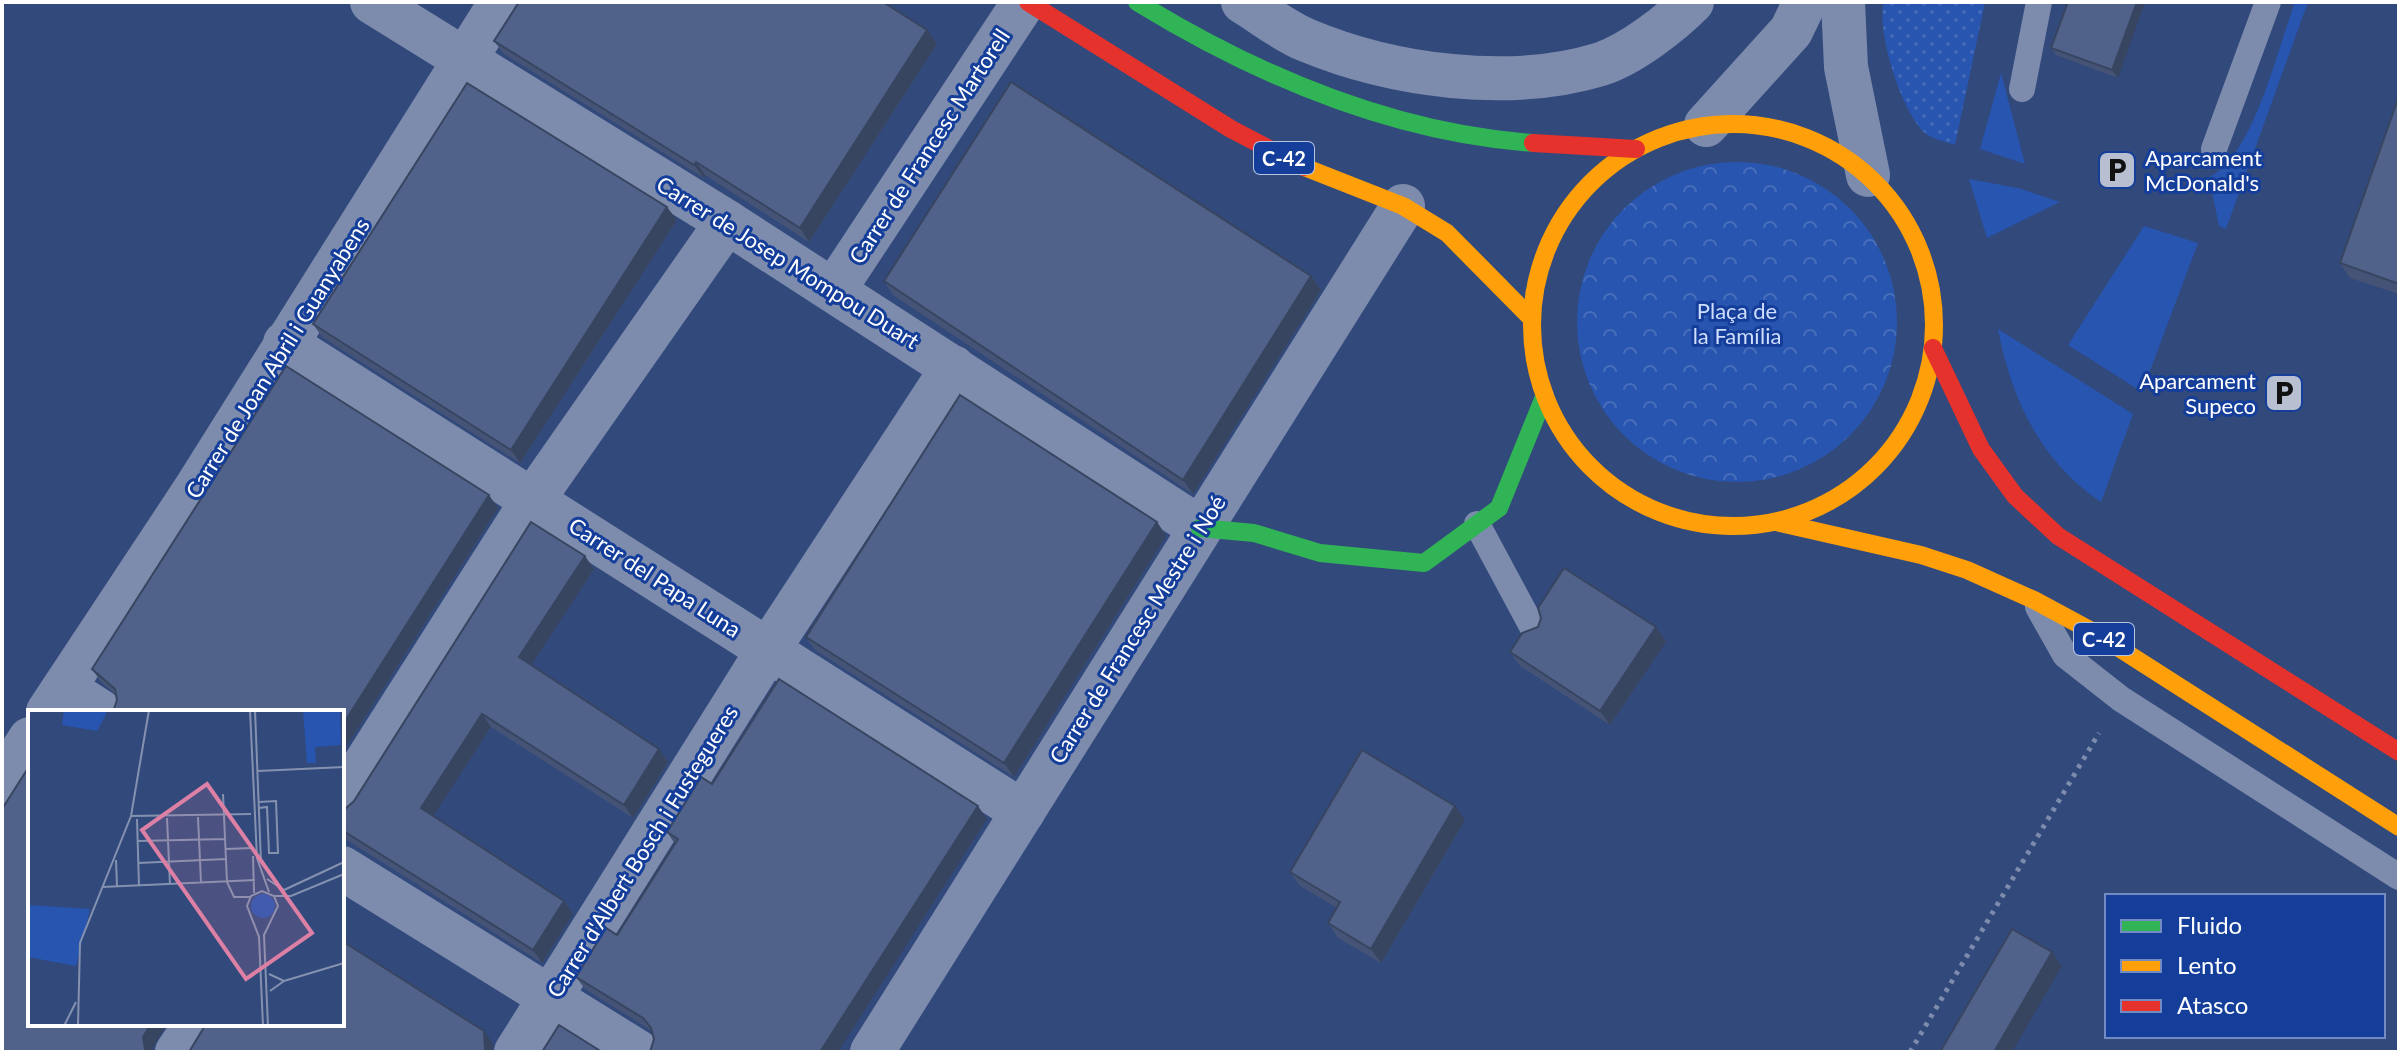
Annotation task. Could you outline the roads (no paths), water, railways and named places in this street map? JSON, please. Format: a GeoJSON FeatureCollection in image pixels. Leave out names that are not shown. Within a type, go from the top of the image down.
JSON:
{"type":"FeatureCollection","features":[{"type":"Feature","properties":{"kind":"main road","name":"C-42"},"geometry":{"type":"LineString","coordinates":[[1026,2],[1268,149],[1403,206],[1447,233],[1531,318]]}},
{"type":"Feature","properties":{"kind":"main road","name":"C-42"},"geometry":{"type":"LineString","coordinates":[[1137,2],[1171,24],[1337,100],[1454,133],[1636,149]]}},
{"type":"Feature","properties":{"kind":"main road","name":"C-42"},"geometry":{"type":"LineString","coordinates":[[1706,125],[1764,126],[1792,133],[1819,143],[1868,175],[1903,217],[1926,267],[1932,293],[1933,348],[1916,408],[1883,460],[1834,499],[1776,522],[1749,527],[1691,523],[1637,503],[1591,469],[1556,424],[1536,372],[1531,318],[1546,251],[1562,220],[1582,192],[1607,168],[1658,138],[1706,125]]}},
{"type":"Feature","properties":{"kind":"main road","name":"C-42"},"geometry":{"type":"LineString","coordinates":[[1933,348],[1981,449],[2015,496],[2058,536],[2399,752]]}},
{"type":"Feature","properties":{"kind":"main road"},"geometry":{"type":"LineString","coordinates":[[1200,528],[1254,533],[1320,553],[1424,563],[1499,508],[1544,397]]}},
{"type":"Feature","properties":{"kind":"main road","name":"C-42"},"geometry":{"type":"LineString","coordinates":[[1776,522],[1921,555],[1967,570],[2034,600],[2120,649],[2399,827]]}},
{"type":"Feature","properties":{"kind":"street","name":"Carrer de Josep Mompou Duart"},"geometry":{"type":"LineString","coordinates":[[372,2],[727,222],[1200,528]]}},
{"type":"Feature","properties":{"kind":"street","name":"Carrer de Joan Abril i Guanyabens"},"geometry":{"type":"LineString","coordinates":[[56,700],[196,488],[501,2]]}},
{"type":"Feature","properties":{"kind":"street","name":"Carrer de Francesc Martorell"},"geometry":{"type":"LineString","coordinates":[[834,290],[1026,2]]}},
{"type":"Feature","properties":{"kind":"street"},"geometry":{"type":"LineString","coordinates":[[1243,2],[1304,40],[1378,63],[1448,74],[1522,78],[1602,63],[1670,24],[1692,2]]}},
{"type":"Feature","properties":{"kind":"street"},"geometry":{"type":"LineString","coordinates":[[1706,125],[1791,31],[1805,2]]}},
{"type":"Feature","properties":{"kind":"street"},"geometry":{"type":"LineString","coordinates":[[1843,2],[1846,67],[1868,175]]}},
{"type":"Feature","properties":{"kind":"street","name":"Carrer de Francesc Mestre i Noé"},"geometry":{"type":"LineString","coordinates":[[872,1052],[1403,206]]}},
{"type":"Feature","properties":{"kind":"street"},"geometry":{"type":"LineString","coordinates":[[344,797],[534,498],[727,222]]}},
{"type":"Feature","properties":{"kind":"street","name":"Carrer del Papa Luna"},"geometry":{"type":"LineString","coordinates":[[285,343],[534,498],[1023,812]]}},
{"type":"Feature","properties":{"kind":"street","name":"Carrer d'Albert Bosch i Fustegueres"},"geometry":{"type":"LineString","coordinates":[[516,1052],[768,650],[953,367]]}},
{"type":"Feature","properties":{"kind":"street"},"geometry":{"type":"LineString","coordinates":[[56,700],[94,710]]}},
{"type":"Feature","properties":{"kind":"street"},"geometry":{"type":"LineString","coordinates":[[2,782],[28,742]]}},
{"type":"Feature","properties":{"kind":"street"},"geometry":{"type":"LineString","coordinates":[[344,869],[552,995],[638,1052]]}},
{"type":"Feature","properties":{"kind":"street"},"geometry":{"type":"LineString","coordinates":[[177,1052],[195,1026]]}},
{"type":"Feature","properties":{"kind":"lane"},"geometry":{"type":"LineString","coordinates":[[2022,89],[2039,2]]}},
{"type":"Feature","properties":{"kind":"lane"},"geometry":{"type":"LineString","coordinates":[[2214,149],[2268,2]]}},
{"type":"Feature","properties":{"kind":"lane"},"geometry":{"type":"LineString","coordinates":[[1477,524],[1535,632]]}},
{"type":"Feature","properties":{"kind":"lane"},"geometry":{"type":"LineString","coordinates":[[2034,600],[2065,655],[2121,699],[2399,877]]}},
{"type":"Feature","properties":{"kind":"lane"},"geometry":{"type":"LineString","coordinates":[[2275,676],[2399,726]]}},
{"type":"Feature","properties":{"kind":"place","name":"Aparcament McDonald's"},"geometry":{"type":"Point","coordinates":[2117,170]}},
{"type":"Feature","properties":{"kind":"place","name":"Aparcament Supeco"},"geometry":{"type":"Point","coordinates":[2284,393]}},
{"type":"Feature","properties":{"kind":"park label","name":"Plaça de la Família"},"geometry":{"type":"Point","coordinates":[1737,322]}}]}
